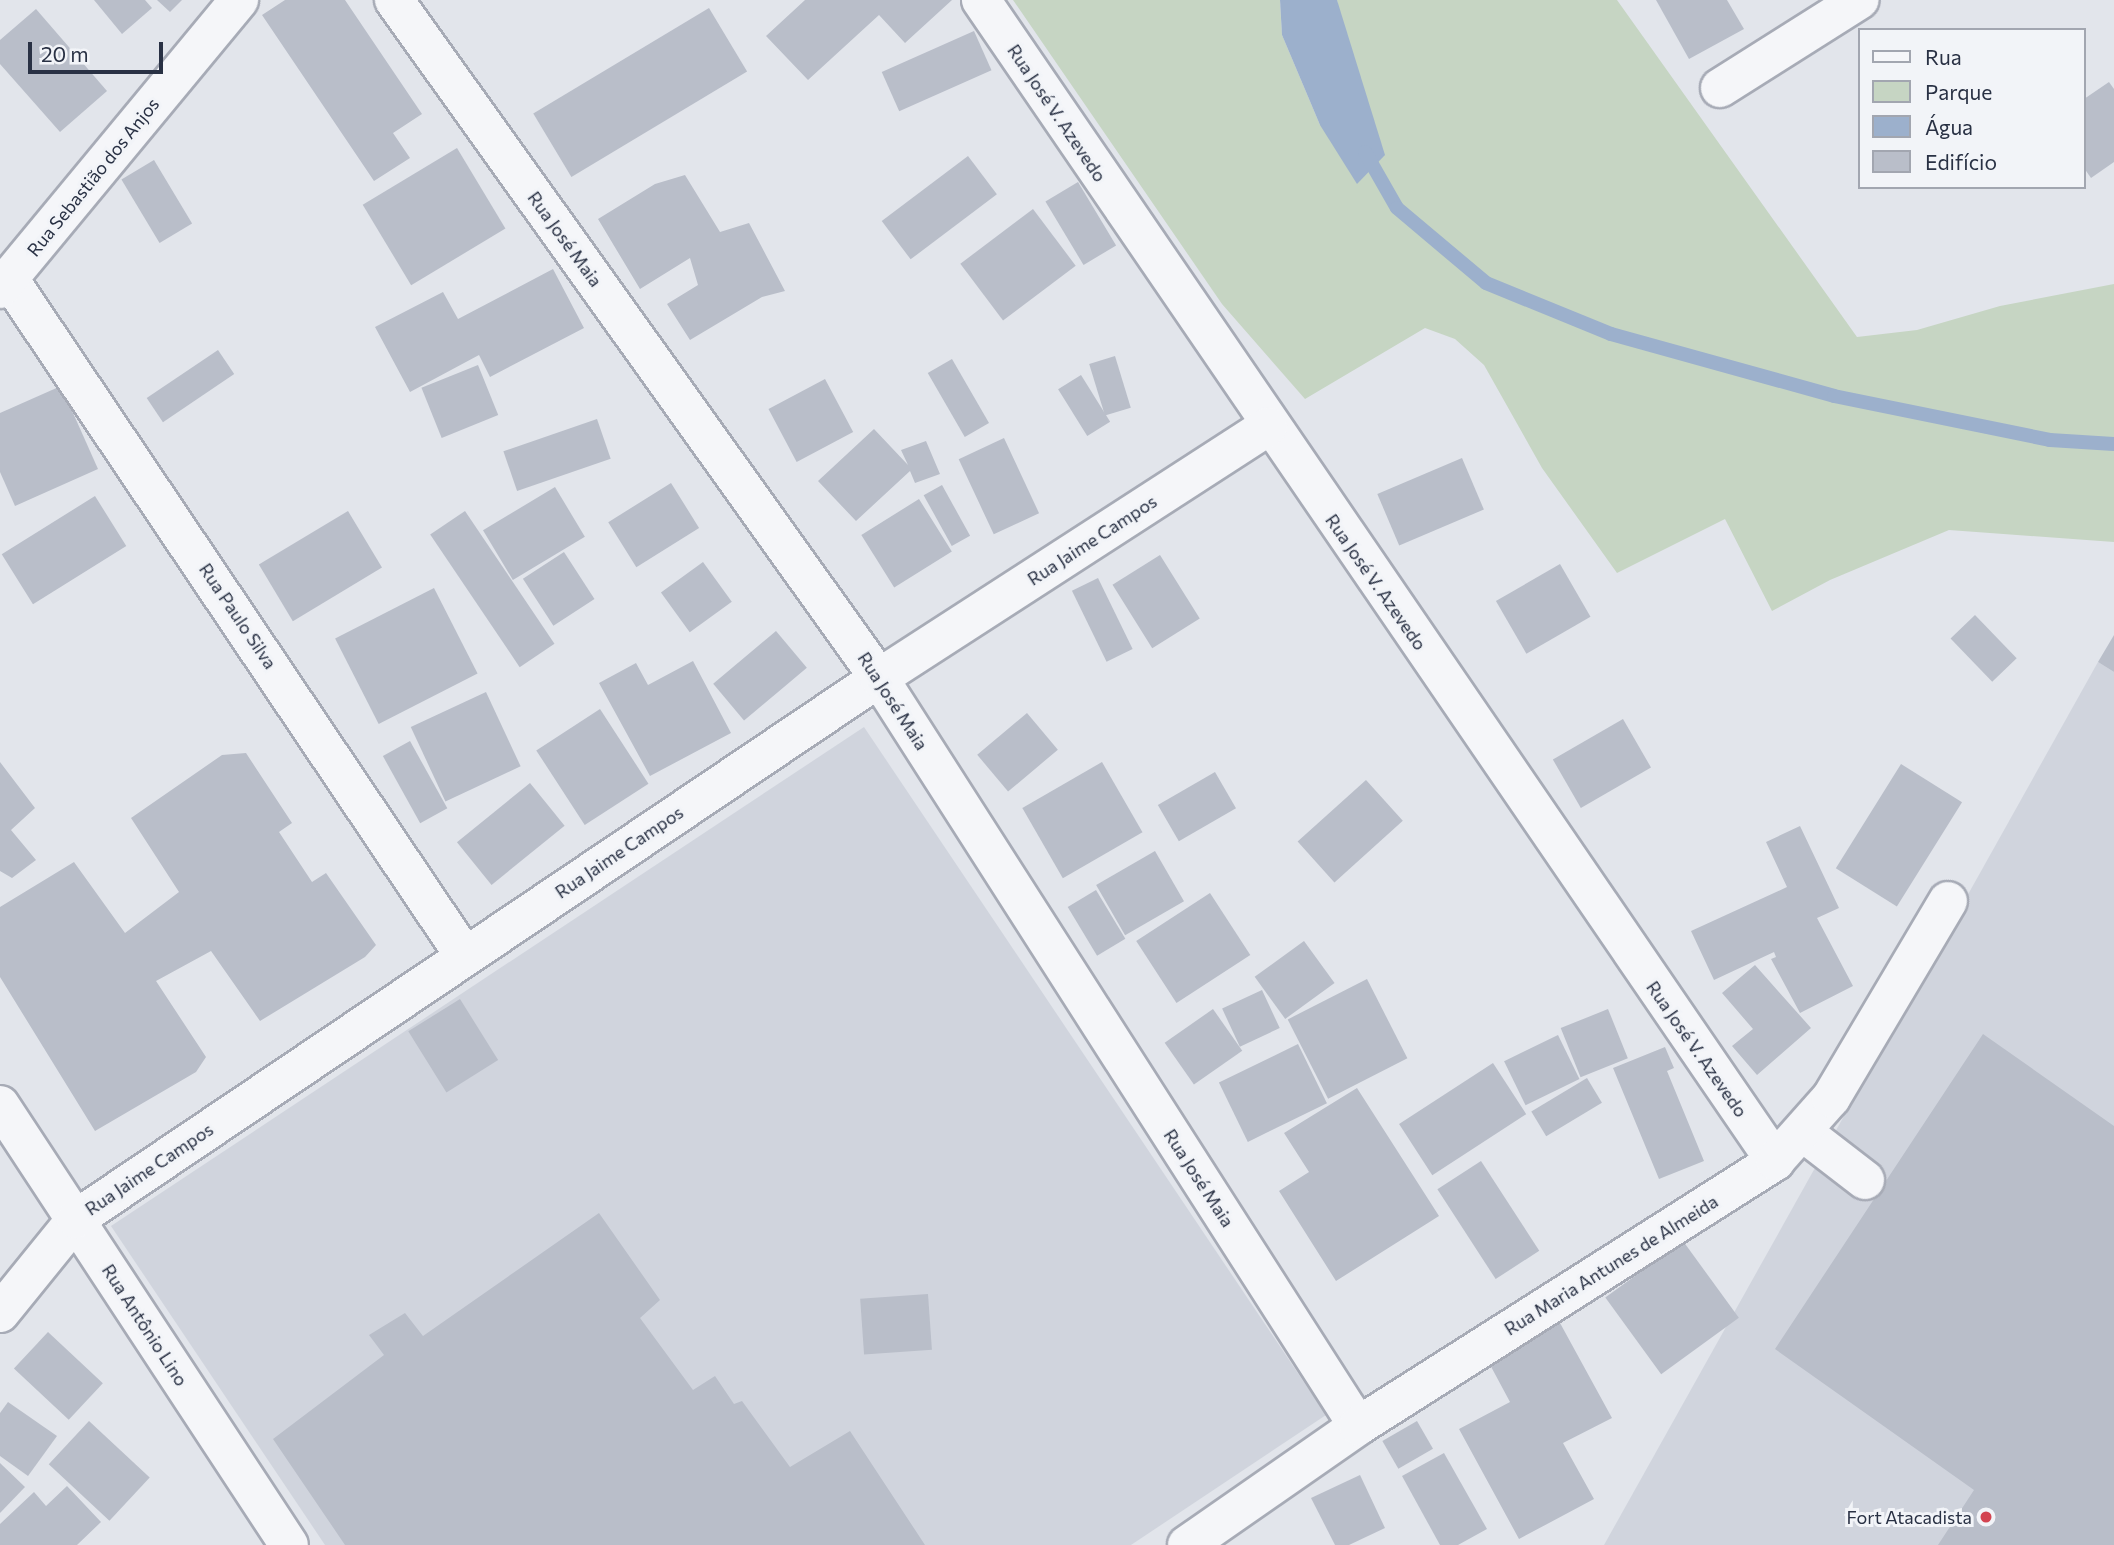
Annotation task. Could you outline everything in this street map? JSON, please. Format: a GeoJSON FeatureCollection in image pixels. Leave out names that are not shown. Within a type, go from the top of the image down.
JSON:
{"type":"FeatureCollection","features":[{"type":"Feature","properties":{"kind":"street","name":"Rua Sebastião dos Anjos"},"geometry":{"type":"LineString","coordinates":[[5,284],[239,0]]}},
{"type":"Feature","properties":{"kind":"street","name":"Rua José Maia"},"geometry":{"type":"LineString","coordinates":[[394,0],[879,678],[1357,1426]]}},
{"type":"Feature","properties":{"kind":"street","name":"Rua José V. Azevedo"},"geometry":{"type":"LineString","coordinates":[[981,0],[1268,426],[1775,1161]]}},
{"type":"Feature","properties":{"kind":"street"},"geometry":{"type":"LineString","coordinates":[[1720,88],[1859,0]]}},
{"type":"Feature","properties":{"kind":"street","name":"Rua Paulo Silva"},"geometry":{"type":"LineString","coordinates":[[5,284],[464,955]]}},
{"type":"Feature","properties":{"kind":"street","name":"Rua Jaime Campos"},"geometry":{"type":"LineString","coordinates":[[0,1313],[76,1219],[464,955],[879,678],[1268,426]]}},
{"type":"Feature","properties":{"kind":"street","name":"Rua Maria Antunes de Almeida"},"geometry":{"type":"LineString","coordinates":[[1186,1545],[1357,1426],[1775,1161],[1804,1133],[1831,1098],[1948,901]]}},
{"type":"Feature","properties":{"kind":"street","name":"Rua Antônio Lino"},"geometry":{"type":"LineString","coordinates":[[0,1105],[289,1545]]}},
{"type":"Feature","properties":{"kind":"street"},"geometry":{"type":"LineString","coordinates":[[1804,1133],[1865,1181]]}},
{"type":"Feature","properties":{"kind":"shaded area"},"geometry":{"type":"Polygon","coordinates":[[[2098,662],[2114,672],[2114,1545],[1604,1545],[2098,662]]]}},
{"type":"Feature","properties":{"kind":"shaded area"},"geometry":{"type":"Polygon","coordinates":[[[864,727],[1326,1415],[1131,1545],[325,1545],[111,1226],[864,727]]]}},
{"type":"Feature","properties":{"kind":"green space"},"geometry":{"type":"Polygon","coordinates":[[[1013,0],[1280,0],[1282,35],[1320,125],[1340,19],[1337,0],[1617,0],[1857,337],[1917,330],[2000,306],[2114,284],[2114,542],[1949,530],[1830,580],[1772,611],[1725,519],[1617,573],[1542,468],[1484,365],[1455,339],[1425,328],[1305,399],[1222,304],[1013,0]]]}},
{"type":"Feature","properties":{"kind":"water"},"geometry":{"type":"Polygon","coordinates":[[[1280,0],[1337,0],[1385,155],[1357,184],[1320,125],[1282,35],[1280,0]]]}},
{"type":"Feature","properties":{"kind":"building"},"geometry":{"type":"Polygon","coordinates":[[[94,0],[145,0],[152,8],[122,34],[94,0]]]}},
{"type":"Feature","properties":{"kind":"building"},"geometry":{"type":"Polygon","coordinates":[[[157,0],[182,0],[170,12],[157,0]]]}},
{"type":"Feature","properties":{"kind":"building"},"geometry":{"type":"Polygon","coordinates":[[[285,0],[345,0],[422,114],[393,133],[410,158],[374,181],[262,15],[285,0]]]}},
{"type":"Feature","properties":{"kind":"building"},"geometry":{"type":"Polygon","coordinates":[[[805,0],[952,0],[905,43],[879,15],[808,80],[766,36],[805,0]]]}},
{"type":"Feature","properties":{"kind":"building"},"geometry":{"type":"Polygon","coordinates":[[[1656,0],[1727,0],[1744,29],[1689,59],[1656,0]]]}},
{"type":"Feature","properties":{"kind":"building"},"geometry":{"type":"Polygon","coordinates":[[[709,8],[747,71],[571,177],[533,114],[709,8]]]}},
{"type":"Feature","properties":{"kind":"building"},"geometry":{"type":"Polygon","coordinates":[[[36,9],[107,91],[60,132],[0,64],[0,40],[36,9]]]}},
{"type":"Feature","properties":{"kind":"building"},"geometry":{"type":"Polygon","coordinates":[[[974,31],[991,70],[899,111],[882,72],[974,31]]]}},
{"type":"Feature","properties":{"kind":"building"},"geometry":{"type":"Polygon","coordinates":[[[2109,82],[2114,89],[2114,162],[2091,178],[2086,171],[2086,98],[2109,82]]]}},
{"type":"Feature","properties":{"kind":"building"},"geometry":{"type":"Polygon","coordinates":[[[457,148],[505,229],[411,285],[363,205],[457,148]]]}},
{"type":"Feature","properties":{"kind":"building"},"geometry":{"type":"Polygon","coordinates":[[[968,156],[997,194],[911,259],[882,221],[968,156]]]}},
{"type":"Feature","properties":{"kind":"building"},"geometry":{"type":"Polygon","coordinates":[[[154,160],[192,223],[160,243],[121,180],[154,160]]]}},
{"type":"Feature","properties":{"kind":"building"},"geometry":{"type":"Polygon","coordinates":[[[685,175],[720,232],[749,223],[785,291],[762,297],[690,340],[667,304],[698,285],[690,258],[640,289],[598,219],[655,184],[685,175]]]}},
{"type":"Feature","properties":{"kind":"building"},"geometry":{"type":"Polygon","coordinates":[[[1078,182],[1116,245],[1084,265],[1045,202],[1078,182]]]}},
{"type":"Feature","properties":{"kind":"building"},"geometry":{"type":"Polygon","coordinates":[[[1033,209],[1076,266],[1003,320],[960,264],[1033,209]]]}},
{"type":"Feature","properties":{"kind":"building"},"geometry":{"type":"Polygon","coordinates":[[[553,269],[584,328],[490,377],[479,355],[410,392],[375,327],[443,292],[458,319],[553,269]]]}},
{"type":"Feature","properties":{"kind":"building"},"geometry":{"type":"Polygon","coordinates":[[[218,350],[234,374],[163,422],[147,398],[218,350]]]}},
{"type":"Feature","properties":{"kind":"building"},"geometry":{"type":"Polygon","coordinates":[[[1115,356],[1131,408],[1105,416],[1089,364],[1115,356]]]}},
{"type":"Feature","properties":{"kind":"building"},"geometry":{"type":"Polygon","coordinates":[[[952,359],[989,423],[965,437],[928,373],[952,359]]]}},
{"type":"Feature","properties":{"kind":"building"},"geometry":{"type":"Polygon","coordinates":[[[478,365],[498,415],[442,438],[421,388],[478,365]]]}},
{"type":"Feature","properties":{"kind":"building"},"geometry":{"type":"Polygon","coordinates":[[[1081,375],[1110,422],[1087,436],[1058,389],[1081,375]]]}},
{"type":"Feature","properties":{"kind":"building"},"geometry":{"type":"Polygon","coordinates":[[[825,379],[853,432],[797,462],[768,409],[825,379]]]}},
{"type":"Feature","properties":{"kind":"building"},"geometry":{"type":"Polygon","coordinates":[[[61,386],[98,469],[15,506],[0,472],[0,413],[61,386]]]}},
{"type":"Feature","properties":{"kind":"building"},"geometry":{"type":"Polygon","coordinates":[[[597,419],[611,459],[517,491],[503,451],[597,419]]]}},
{"type":"Feature","properties":{"kind":"building"},"geometry":{"type":"Polygon","coordinates":[[[874,429],[908,465],[901,450],[926,441],[940,474],[915,483],[910,471],[856,521],[818,481],[874,429]]]}},
{"type":"Feature","properties":{"kind":"building"},"geometry":{"type":"Polygon","coordinates":[[[1004,438],[1039,513],[994,534],[959,459],[1004,438]]]}},
{"type":"Feature","properties":{"kind":"building"},"geometry":{"type":"Polygon","coordinates":[[[1462,458],[1484,510],[1399,545],[1377,494],[1462,458]]]}},
{"type":"Feature","properties":{"kind":"building"},"geometry":{"type":"Polygon","coordinates":[[[671,483],[699,528],[636,567],[608,522],[671,483]]]}},
{"type":"Feature","properties":{"kind":"building"},"geometry":{"type":"Polygon","coordinates":[[[942,485],[970,536],[952,546],[924,495],[942,485]]]}},
{"type":"Feature","properties":{"kind":"building"},"geometry":{"type":"Polygon","coordinates":[[[555,487],[585,537],[513,580],[483,530],[555,487]]]}},
{"type":"Feature","properties":{"kind":"building"},"geometry":{"type":"Polygon","coordinates":[[[95,496],[126,546],[33,604],[2,554],[95,496]]]}},
{"type":"Feature","properties":{"kind":"building"},"geometry":{"type":"Polygon","coordinates":[[[919,499],[952,552],[894,588],[861,535],[919,499]]]}},
{"type":"Feature","properties":{"kind":"building"},"geometry":{"type":"Polygon","coordinates":[[[348,511],[382,568],[293,621],[259,565],[348,511]]]}},
{"type":"Feature","properties":{"kind":"building"},"geometry":{"type":"Polygon","coordinates":[[[465,511],[554,644],[520,667],[430,534],[465,511]]]}},
{"type":"Feature","properties":{"kind":"building"},"geometry":{"type":"Polygon","coordinates":[[[564,552],[594,599],[553,626],[523,579],[564,552]]]}},
{"type":"Feature","properties":{"kind":"building"},"geometry":{"type":"Polygon","coordinates":[[[1160,555],[1200,619],[1152,648],[1113,585],[1160,555]]]}},
{"type":"Feature","properties":{"kind":"building"},"geometry":{"type":"Polygon","coordinates":[[[703,562],[732,602],[690,632],[661,593],[703,562]]]}},
{"type":"Feature","properties":{"kind":"building"},"geometry":{"type":"Polygon","coordinates":[[[1560,564],[1590,617],[1526,654],[1496,601],[1560,564]]]}},
{"type":"Feature","properties":{"kind":"building"},"geometry":{"type":"Polygon","coordinates":[[[1098,578],[1133,649],[1107,662],[1072,591],[1098,578]]]}},
{"type":"Feature","properties":{"kind":"building"},"geometry":{"type":"Polygon","coordinates":[[[434,588],[478,674],[379,724],[335,638],[434,588]]]}},
{"type":"Feature","properties":{"kind":"building"},"geometry":{"type":"Polygon","coordinates":[[[1975,615],[2017,658],[1992,682],[1951,639],[1975,615]]]}},
{"type":"Feature","properties":{"kind":"building"},"geometry":{"type":"Polygon","coordinates":[[[776,631],[807,668],[744,720],[713,684],[776,631]]]}},
{"type":"Feature","properties":{"kind":"building"},"geometry":{"type":"Polygon","coordinates":[[[2114,635],[2114,672],[2098,662],[2114,635]]]}},
{"type":"Feature","properties":{"kind":"building"},"geometry":{"type":"Polygon","coordinates":[[[693,661],[731,733],[650,776],[599,683],[636,663],[648,685],[693,661]]]}},
{"type":"Feature","properties":{"kind":"building"},"geometry":{"type":"Polygon","coordinates":[[[486,692],[521,766],[445,801],[411,727],[486,692]]]}},
{"type":"Feature","properties":{"kind":"building"},"geometry":{"type":"Polygon","coordinates":[[[600,709],[648,784],[585,825],[536,750],[600,709]]]}},
{"type":"Feature","properties":{"kind":"building"},"geometry":{"type":"Polygon","coordinates":[[[1027,713],[1058,750],[1008,792],[977,755],[1027,713]]]}},
{"type":"Feature","properties":{"kind":"building"},"geometry":{"type":"Polygon","coordinates":[[[1623,719],[1651,767],[1581,808],[1553,760],[1623,719]]]}},
{"type":"Feature","properties":{"kind":"building"},"geometry":{"type":"Polygon","coordinates":[[[410,741],[447,808],[420,823],[383,756],[410,741]]]}},
{"type":"Feature","properties":{"kind":"building"},"geometry":{"type":"Polygon","coordinates":[[[246,753],[292,823],[279,832],[312,882],[326,873],[376,945],[365,957],[260,1021],[211,951],[156,981],[206,1057],[196,1072],[95,1131],[0,977],[0,907],[74,862],[125,933],[179,892],[131,818],[222,755],[246,753]]]}},
{"type":"Feature","properties":{"kind":"building"},"geometry":{"type":"Polygon","coordinates":[[[0,762],[35,808],[11,830],[36,860],[12,878],[0,871],[0,762]]]}},
{"type":"Feature","properties":{"kind":"building"},"geometry":{"type":"Polygon","coordinates":[[[1102,762],[1142,832],[1063,878],[1022,808],[1102,762]]]}},
{"type":"Feature","properties":{"kind":"building"},"geometry":{"type":"Polygon","coordinates":[[[1901,764],[1962,802],[1897,906],[1836,868],[1901,764]]]}},
{"type":"Feature","properties":{"kind":"building"},"geometry":{"type":"Polygon","coordinates":[[[1215,772],[1236,808],[1179,841],[1158,805],[1215,772]]]}},
{"type":"Feature","properties":{"kind":"building"},"geometry":{"type":"Polygon","coordinates":[[[1366,780],[1403,821],[1334,882],[1298,842],[1366,780]]]}},
{"type":"Feature","properties":{"kind":"building"},"geometry":{"type":"Polygon","coordinates":[[[530,783],[565,826],[492,885],[457,842],[530,783]]]}},
{"type":"Feature","properties":{"kind":"building"},"geometry":{"type":"Polygon","coordinates":[[[1800,826],[1839,908],[1817,918],[1853,986],[1800,1013],[1771,959],[1776,957],[1774,952],[1714,980],[1691,931],[1787,887],[1766,842],[1800,826]]]}},
{"type":"Feature","properties":{"kind":"building"},"geometry":{"type":"Polygon","coordinates":[[[1155,851],[1184,901],[1125,935],[1096,885],[1155,851]]]}},
{"type":"Feature","properties":{"kind":"building"},"geometry":{"type":"Polygon","coordinates":[[[1096,890],[1125,939],[1097,956],[1068,907],[1096,890]]]}},
{"type":"Feature","properties":{"kind":"building"},"geometry":{"type":"Polygon","coordinates":[[[1210,893],[1250,955],[1177,1003],[1136,941],[1210,893]]]}},
{"type":"Feature","properties":{"kind":"building"},"geometry":{"type":"Polygon","coordinates":[[[1304,941],[1335,983],[1285,1019],[1255,977],[1304,941]]]}},
{"type":"Feature","properties":{"kind":"building"},"geometry":{"type":"Polygon","coordinates":[[[1755,965],[1811,1028],[1757,1075],[1732,1046],[1753,1029],[1722,993],[1755,965]]]}},
{"type":"Feature","properties":{"kind":"building"},"geometry":{"type":"Polygon","coordinates":[[[1367,979],[1407,1058],[1328,1099],[1288,1019],[1367,979]]]}},
{"type":"Feature","properties":{"kind":"building"},"geometry":{"type":"Polygon","coordinates":[[[1262,990],[1280,1028],[1240,1047],[1222,1009],[1262,990]]]}},
{"type":"Feature","properties":{"kind":"building"},"geometry":{"type":"Polygon","coordinates":[[[460,999],[498,1060],[446,1092],[408,1031],[460,999]]]}},
{"type":"Feature","properties":{"kind":"building"},"geometry":{"type":"Polygon","coordinates":[[[1213,1009],[1242,1051],[1194,1085],[1165,1043],[1213,1009]]]}},
{"type":"Feature","properties":{"kind":"building"},"geometry":{"type":"Polygon","coordinates":[[[1608,1009],[1628,1058],[1581,1077],[1561,1028],[1608,1009]]]}},
{"type":"Feature","properties":{"kind":"building"},"geometry":{"type":"Polygon","coordinates":[[[1983,1034],[2114,1126],[2114,1545],[1938,1545],[1974,1490],[1775,1349],[1983,1034]]]}},
{"type":"Feature","properties":{"kind":"building"},"geometry":{"type":"Polygon","coordinates":[[[1558,1035],[1579,1079],[1526,1105],[1504,1061],[1558,1035]]]}},
{"type":"Feature","properties":{"kind":"building"},"geometry":{"type":"Polygon","coordinates":[[[1298,1044],[1327,1103],[1248,1142],[1219,1083],[1298,1044]]]}},
{"type":"Feature","properties":{"kind":"building"},"geometry":{"type":"Polygon","coordinates":[[[1665,1047],[1674,1068],[1667,1071],[1704,1161],[1659,1179],[1613,1068],[1665,1047]]]}},
{"type":"Feature","properties":{"kind":"building"},"geometry":{"type":"Polygon","coordinates":[[[1493,1063],[1526,1114],[1432,1175],[1399,1124],[1493,1063]]]}},
{"type":"Feature","properties":{"kind":"building"},"geometry":{"type":"Polygon","coordinates":[[[1587,1078],[1602,1103],[1546,1136],[1531,1111],[1587,1078]]]}},
{"type":"Feature","properties":{"kind":"building"},"geometry":{"type":"Polygon","coordinates":[[[1357,1088],[1439,1216],[1336,1281],[1279,1191],[1309,1172],[1284,1133],[1357,1088]]]}},
{"type":"Feature","properties":{"kind":"building"},"geometry":{"type":"Polygon","coordinates":[[[1481,1161],[1539,1251],[1496,1279],[1437,1189],[1481,1161]]]}},
{"type":"Feature","properties":{"kind":"building"},"geometry":{"type":"Polygon","coordinates":[[[599,1213],[660,1300],[640,1318],[693,1390],[715,1376],[734,1404],[742,1401],[790,1467],[850,1431],[925,1545],[345,1545],[273,1439],[384,1355],[369,1335],[405,1313],[423,1336],[599,1213]]]}},
{"type":"Feature","properties":{"kind":"building"},"geometry":{"type":"Polygon","coordinates":[[[1683,1241],[1739,1318],[1661,1374],[1605,1297],[1683,1241]]]}},
{"type":"Feature","properties":{"kind":"building"},"geometry":{"type":"Polygon","coordinates":[[[928,1294],[932,1350],[864,1355],[860,1299],[928,1294]]]}},
{"type":"Feature","properties":{"kind":"building"},"geometry":{"type":"Polygon","coordinates":[[[1560,1323],[1612,1418],[1563,1443],[1594,1499],[1519,1539],[1459,1429],[1510,1402],[1488,1361],[1560,1323]]]}},
{"type":"Feature","properties":{"kind":"building"},"geometry":{"type":"Polygon","coordinates":[[[48,1332],[103,1383],[69,1420],[14,1369],[48,1332]]]}},
{"type":"Feature","properties":{"kind":"building"},"geometry":{"type":"Polygon","coordinates":[[[8,1402],[57,1436],[28,1476],[0,1456],[0,1413],[8,1402]]]}},
{"type":"Feature","properties":{"kind":"building"},"geometry":{"type":"Polygon","coordinates":[[[89,1421],[150,1478],[109,1521],[49,1464],[89,1421]]]}},
{"type":"Feature","properties":{"kind":"building"},"geometry":{"type":"Polygon","coordinates":[[[1417,1421],[1433,1449],[1398,1469],[1382,1441],[1417,1421]]]}},
{"type":"Feature","properties":{"kind":"building"},"geometry":{"type":"Polygon","coordinates":[[[1444,1453],[1487,1529],[1458,1545],[1440,1545],[1402,1476],[1444,1453]]]}},
{"type":"Feature","properties":{"kind":"building"},"geometry":{"type":"Polygon","coordinates":[[[0,1463],[25,1487],[0,1513],[0,1463]]]}},
{"type":"Feature","properties":{"kind":"building"},"geometry":{"type":"Polygon","coordinates":[[[1360,1475],[1385,1528],[1349,1545],[1335,1545],[1311,1498],[1360,1475]]]}},
{"type":"Feature","properties":{"kind":"building"},"geometry":{"type":"Polygon","coordinates":[[[67,1486],[101,1522],[77,1545],[0,1545],[0,1524],[34,1492],[46,1506],[67,1486]]]}},
{"type":"Feature","properties":{"kind":"waterway"},"geometry":{"type":"LineString","coordinates":[[1365,152],[1397,208],[1486,283],[1611,334],[1834,396],[2050,440],[2114,444]]}},
{"type":"Feature","properties":{"kind":"place","name":"Fort Atacadista"},"geometry":{"type":"Point","coordinates":[1986,1517]}}]}
